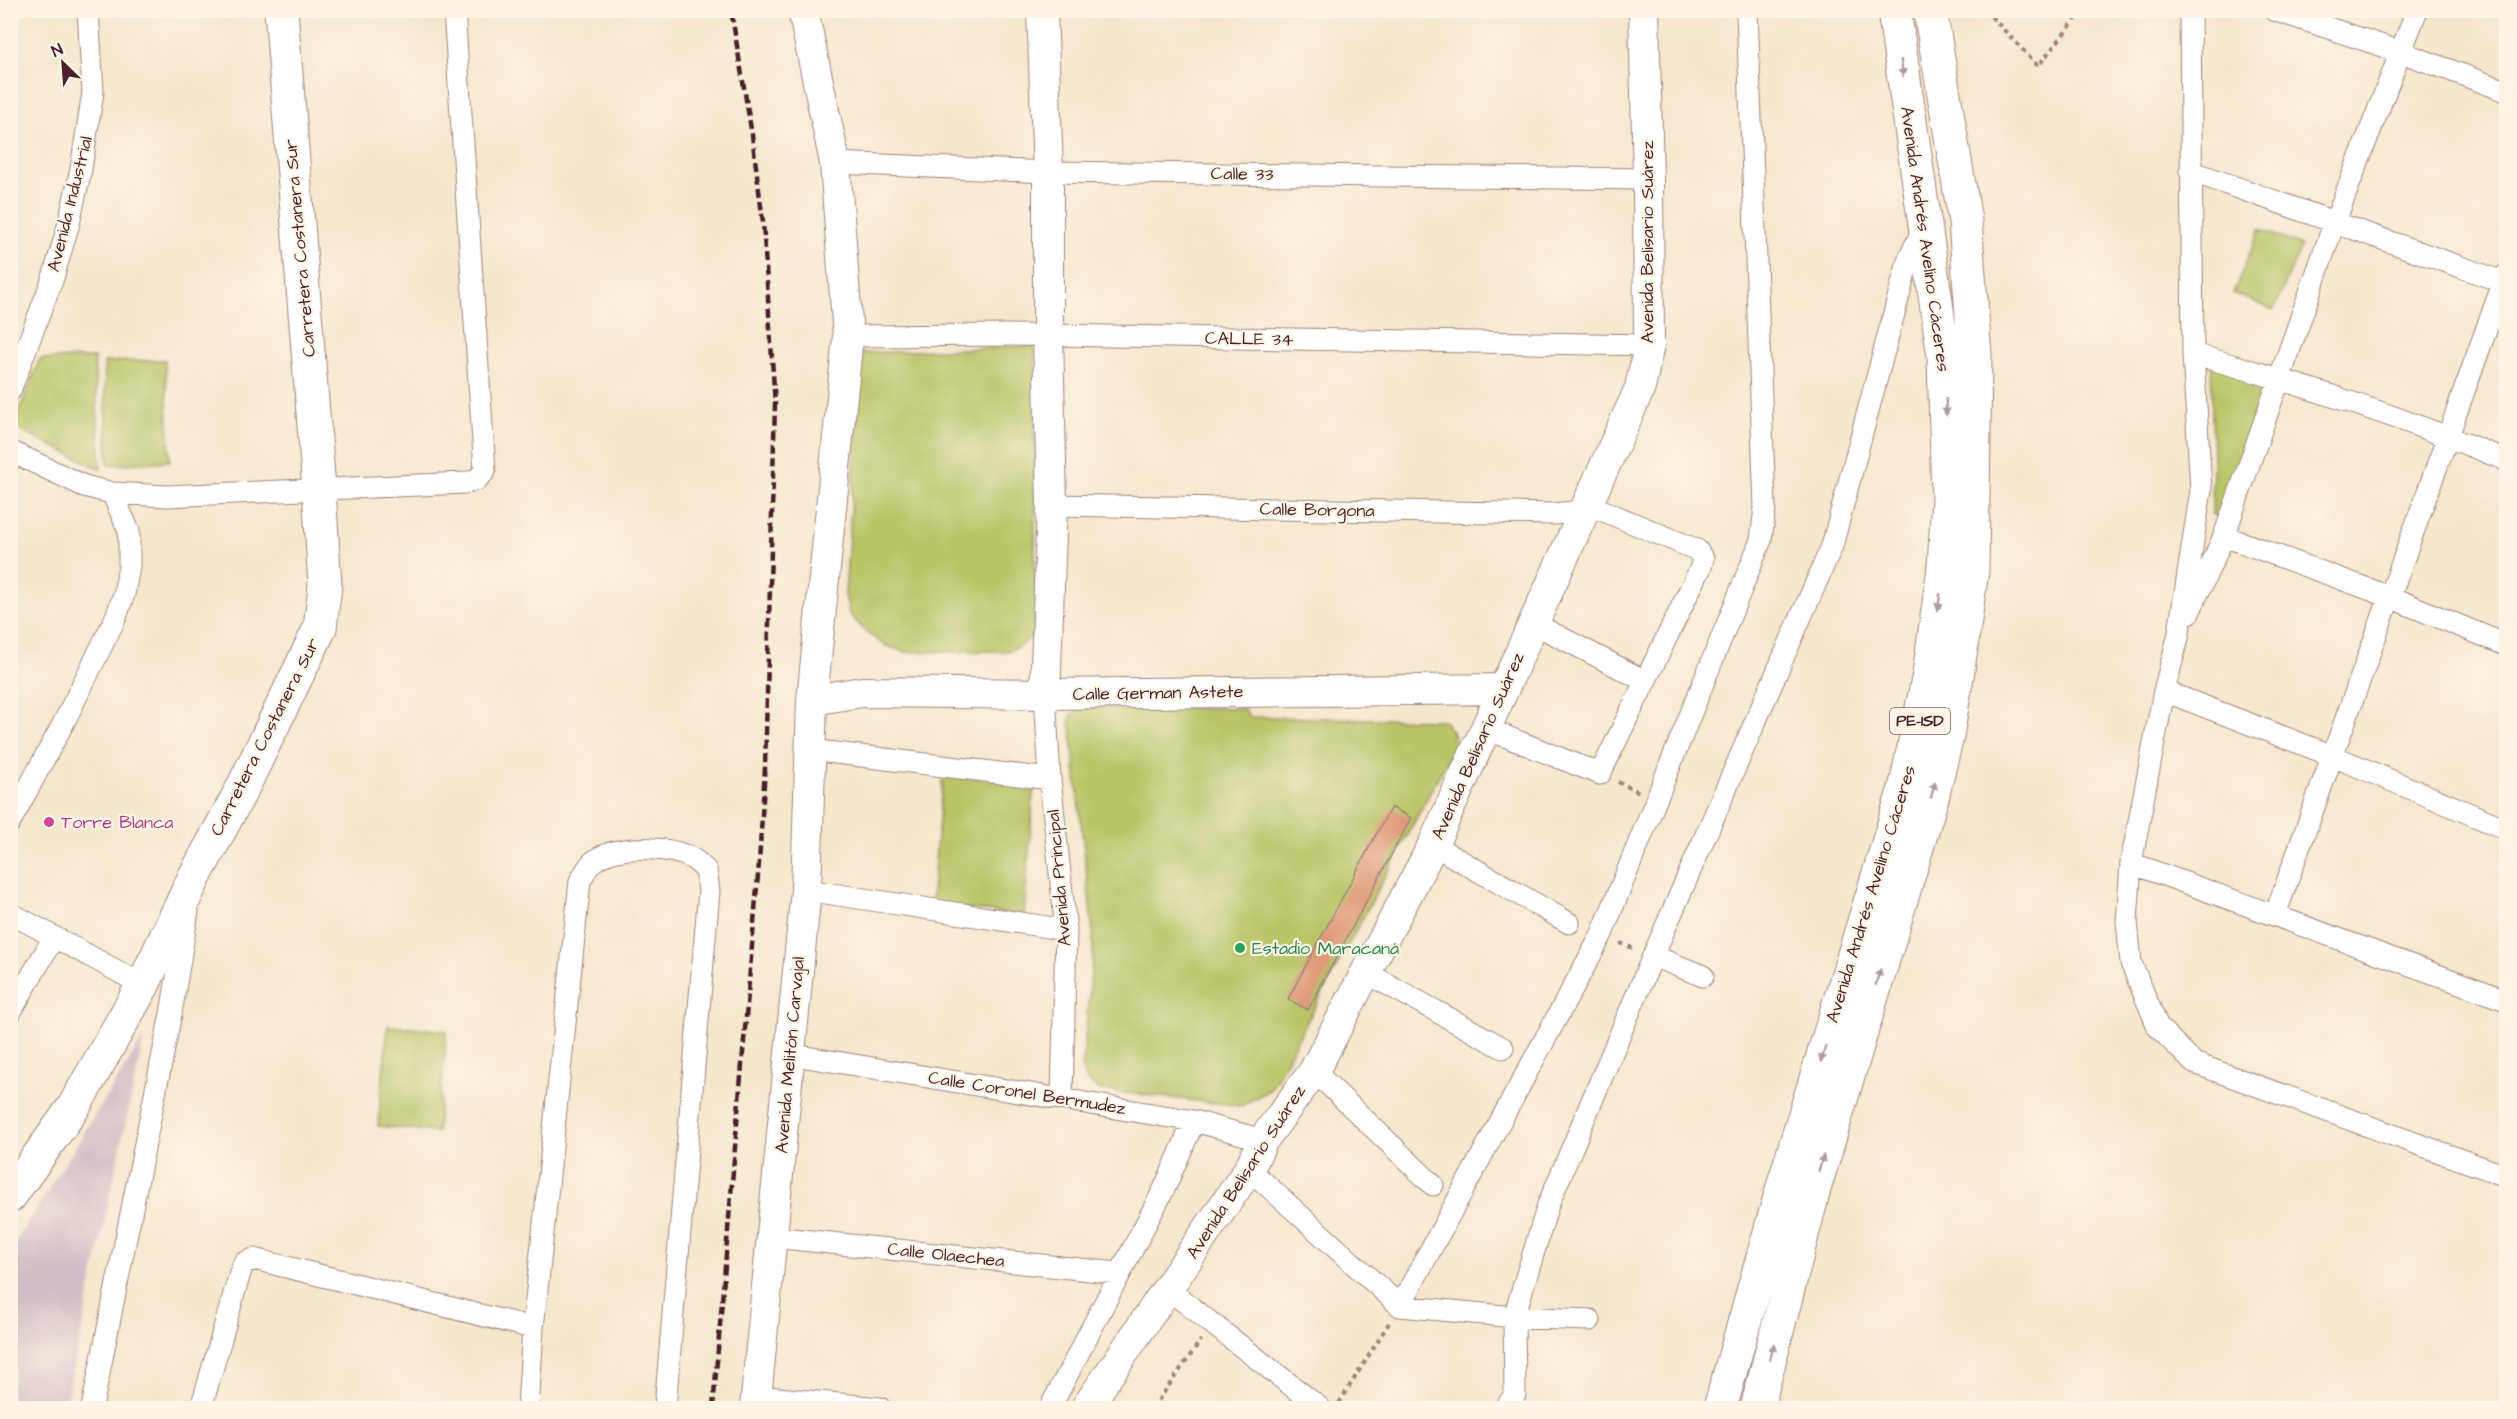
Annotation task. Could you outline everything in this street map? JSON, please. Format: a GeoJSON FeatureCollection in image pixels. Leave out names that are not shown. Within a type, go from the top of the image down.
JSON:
{"type":"FeatureCollection","features":[{"type":"Feature","properties":{"kind":"main road","name":"Carretera Costanera Sur"},"geometry":{"type":"LineString","coordinates":[[10,1196],[73,1108],[143,985],[195,876],[243,787],[320,628],[325,586],[319,489],[281,10]]}},
{"type":"Feature","properties":{"kind":"main road","name":"Avenida Andrés Avelino Cáceres"},"geometry":{"type":"LineString","coordinates":[[1720,1408],[1784,1182],[1906,785],[1929,674],[1944,567],[1948,499],[1944,357],[1894,10]]}},
{"type":"Feature","properties":{"kind":"main road","name":"Avenida Andrés Avelino Cáceres"},"geometry":{"type":"LineString","coordinates":[[1757,1408],[1814,1189],[1933,794],[1947,736],[1972,572],[1975,356],[1965,221],[1930,10]]}},
{"type":"Feature","properties":{"kind":"street","name":"Avenida Industrial"},"geometry":{"type":"LineString","coordinates":[[10,391],[52,278],[69,223],[81,169],[93,92],[88,10]]}},
{"type":"Feature","properties":{"kind":"street"},"geometry":{"type":"LineString","coordinates":[[10,451],[84,486],[112,493],[167,496],[465,483],[476,480],[485,471],[454,10]]}},
{"type":"Feature","properties":{"kind":"street","name":"Avenida Melitón Carvajal"},"geometry":{"type":"LineString","coordinates":[[756,1402],[774,1237],[788,1054],[806,890],[812,700],[848,336],[835,163],[803,10]]}},
{"type":"Feature","properties":{"kind":"street"},"geometry":{"type":"LineString","coordinates":[[1042,10],[1048,172],[1048,335],[1052,505],[1045,694]]}},
{"type":"Feature","properties":{"kind":"street"},"geometry":{"type":"LineString","coordinates":[[1636,10],[1644,11]]}},
{"type":"Feature","properties":{"kind":"street"},"geometry":{"type":"LineString","coordinates":[[1400,1306],[1601,936],[1761,540],[1765,508],[1747,10]]}},
{"type":"Feature","properties":{"kind":"street"},"geometry":{"type":"LineString","coordinates":[[2190,10],[2193,354],[2201,490],[2178,638],[2164,691],[2131,863],[2127,922],[2131,963],[2158,1027],[2194,1063],[2506,1176]]}},
{"type":"Feature","properties":{"kind":"street"},"geometry":{"type":"LineString","coordinates":[[2274,10],[2401,52],[2506,91]]}},
{"type":"Feature","properties":{"kind":"street"},"geometry":{"type":"LineString","coordinates":[[2178,638],[2224,536],[2335,221],[2417,10]]}},
{"type":"Feature","properties":{"kind":"street","name":"Avenida Belisario Suárez"},"geometry":{"type":"LineString","coordinates":[[1086,1408],[1169,1290],[1249,1169],[1263,1140],[1314,1071],[1433,845],[1487,729],[1582,511],[1640,388],[1649,345],[1644,11]]}},
{"type":"Feature","properties":{"kind":"street","name":"Calle 33"},"geometry":{"type":"LineString","coordinates":[[835,163],[1048,172],[1648,179]]}},
{"type":"Feature","properties":{"kind":"street"},"geometry":{"type":"LineString","coordinates":[[2190,171],[2506,280],[2275,915]]}},
{"type":"Feature","properties":{"kind":"street"},"geometry":{"type":"LineString","coordinates":[[1505,1408],[1515,1395],[1514,1317],[1548,1205],[1653,956],[1832,546],[1908,261],[1918,237],[1927,231]]}},
{"type":"Feature","properties":{"kind":"street","name":"CALLE 34"},"geometry":{"type":"LineString","coordinates":[[848,336],[1048,335],[1649,345]]}},
{"type":"Feature","properties":{"kind":"street"},"geometry":{"type":"LineString","coordinates":[[2193,354],[2279,378],[2448,436],[2506,460]]}},
{"type":"Feature","properties":{"kind":"street"},"geometry":{"type":"LineString","coordinates":[[10,822],[79,692],[116,617],[124,594],[129,567],[129,531],[112,493]]}},
{"type":"Feature","properties":{"kind":"street","name":"Calle Borgona"},"geometry":{"type":"LineString","coordinates":[[1052,505],[1554,514],[1599,509],[1696,550],[1703,559],[1645,681]]}},
{"type":"Feature","properties":{"kind":"street"},"geometry":{"type":"LineString","coordinates":[[2224,536],[2390,597],[2506,645]]}},
{"type":"Feature","properties":{"kind":"street"},"geometry":{"type":"LineString","coordinates":[[1487,729],[1600,774],[1645,681],[1533,623]]}},
{"type":"Feature","properties":{"kind":"street","name":"Calle German Astete"},"geometry":{"type":"LineString","coordinates":[[812,700],[862,692],[1045,694],[1504,689]]}},
{"type":"Feature","properties":{"kind":"street"},"geometry":{"type":"LineString","coordinates":[[2164,691],[2333,756],[2506,830]]}},
{"type":"Feature","properties":{"kind":"street","name":"Avenida Principal"},"geometry":{"type":"LineString","coordinates":[[1045,694],[1050,779],[1066,930],[1062,1098]]}},
{"type":"Feature","properties":{"kind":"street"},"geometry":{"type":"LineString","coordinates":[[811,750],[1050,779]]}},
{"type":"Feature","properties":{"kind":"street"},"geometry":{"type":"LineString","coordinates":[[1433,845],[1569,923]]}},
{"type":"Feature","properties":{"kind":"street"},"geometry":{"type":"LineString","coordinates":[[528,1408],[533,1328],[580,881],[592,862],[614,851],[632,848],[691,858],[706,870],[709,891],[665,1408]]}},
{"type":"Feature","properties":{"kind":"street"},"geometry":{"type":"LineString","coordinates":[[2131,863],[2506,1000]]}},
{"type":"Feature","properties":{"kind":"street"},"geometry":{"type":"LineString","coordinates":[[98,1407],[195,876]]}},
{"type":"Feature","properties":{"kind":"street"},"geometry":{"type":"LineString","coordinates":[[806,890],[1066,930]]}},
{"type":"Feature","properties":{"kind":"street"},"geometry":{"type":"LineString","coordinates":[[10,913],[143,985]]}},
{"type":"Feature","properties":{"kind":"street"},"geometry":{"type":"LineString","coordinates":[[10,1013],[54,937]]}},
{"type":"Feature","properties":{"kind":"street"},"geometry":{"type":"LineString","coordinates":[[1653,956],[1703,976]]}},
{"type":"Feature","properties":{"kind":"street"},"geometry":{"type":"LineString","coordinates":[[1365,972],[1503,1048]]}},
{"type":"Feature","properties":{"kind":"street","name":"Calle Coronel Bermudez"},"geometry":{"type":"LineString","coordinates":[[788,1054],[1194,1121],[1263,1140]]}},
{"type":"Feature","properties":{"kind":"street"},"geometry":{"type":"LineString","coordinates":[[1314,1071],[1433,1185]]}},
{"type":"Feature","properties":{"kind":"street"},"geometry":{"type":"LineString","coordinates":[[1050,1408],[1118,1273],[1165,1187],[1194,1121]]}},
{"type":"Feature","properties":{"kind":"street"},"geometry":{"type":"LineString","coordinates":[[1249,1169],[1400,1306],[1514,1317],[1590,1320]]}},
{"type":"Feature","properties":{"kind":"street","name":"Calle Olaechea"},"geometry":{"type":"LineString","coordinates":[[774,1237],[1118,1273]]}},
{"type":"Feature","properties":{"kind":"street"},"geometry":{"type":"LineString","coordinates":[[201,1408],[240,1273],[244,1263],[254,1259],[533,1328]]}},
{"type":"Feature","properties":{"kind":"street"},"geometry":{"type":"LineString","coordinates":[[1169,1290],[1320,1408]]}},
{"type":"Feature","properties":{"kind":"street"},"geometry":{"type":"LineString","coordinates":[[756,1402],[880,1408]]}},
{"type":"Feature","properties":{"kind":"path"},"geometry":{"type":"LineString","coordinates":[[1985,10],[2038,66],[2083,10]]}},
{"type":"Feature","properties":{"kind":"path"},"geometry":{"type":"LineString","coordinates":[[1600,774],[1656,800]]}},
{"type":"Feature","properties":{"kind":"path"},"geometry":{"type":"LineString","coordinates":[[1601,936],[1653,956]]}},
{"type":"Feature","properties":{"kind":"path"},"geometry":{"type":"LineString","coordinates":[[1335,1408],[1400,1306]]}},
{"type":"Feature","properties":{"kind":"path"},"geometry":{"type":"LineString","coordinates":[[1153,1408],[1213,1323]]}},
{"type":"Feature","properties":{"kind":"shaded area"},"geometry":{"type":"Polygon","coordinates":[[[144,1037],[65,1408],[11,1408],[11,1249],[144,1037]]]}},
{"type":"Feature","properties":{"kind":"green space"},"geometry":{"type":"Polygon","coordinates":[[[2260,229],[2301,246],[2274,310],[2233,293],[2260,229]]]}},
{"type":"Feature","properties":{"kind":"green space"},"geometry":{"type":"Polygon","coordinates":[[[1035,346],[1035,631],[1024,644],[1008,651],[906,652],[884,645],[866,632],[849,614],[845,594],[862,353],[1035,346]]]}},
{"type":"Feature","properties":{"kind":"green space"},"geometry":{"type":"Polygon","coordinates":[[[2211,357],[2271,380],[2222,519],[2212,514],[2211,357]]]}},
{"type":"Feature","properties":{"kind":"green space"},"geometry":{"type":"Polygon","coordinates":[[[94,358],[101,469],[12,427],[40,359],[94,358]]]}},
{"type":"Feature","properties":{"kind":"green space"},"geometry":{"type":"Polygon","coordinates":[[[165,360],[170,461],[108,465],[104,362],[165,360]]]}},
{"type":"Feature","properties":{"kind":"green space","name":"Estadio Maracaná"},"geometry":{"type":"Polygon","coordinates":[[[1082,707],[1242,708],[1250,717],[1443,720],[1452,731],[1456,744],[1271,1089],[1241,1106],[1100,1090],[1087,1081],[1082,1069],[1093,933],[1070,720],[1073,713],[1082,707]]]}},
{"type":"Feature","properties":{"kind":"green space"},"geometry":{"type":"Polygon","coordinates":[[[943,775],[1034,784],[1024,916],[931,904],[943,775]]]}},
{"type":"Feature","properties":{"kind":"green space"},"geometry":{"type":"Polygon","coordinates":[[[388,1026],[447,1031],[437,1132],[378,1126],[388,1026]]]}},
{"type":"Feature","properties":{"kind":"building"},"geometry":{"type":"Polygon","coordinates":[[[1391,807],[1411,818],[1308,1010],[1288,999],[1391,807]]]}},
{"type":"Feature","properties":{"kind":"railway"},"geometry":{"type":"LineString","coordinates":[[10,138],[14,88],[14,10]]}},
{"type":"Feature","properties":{"kind":"railway"},"geometry":{"type":"LineString","coordinates":[[713,1408],[765,768],[775,404],[763,222],[752,135],[731,10]]}},
{"type":"Feature","properties":{"kind":"place","name":"Torre Blanca"},"geometry":{"type":"Point","coordinates":[49,822]}},
{"type":"Feature","properties":{"kind":"place","name":"Estadio Maracaná"},"geometry":{"type":"Point","coordinates":[1240,948]}}]}
